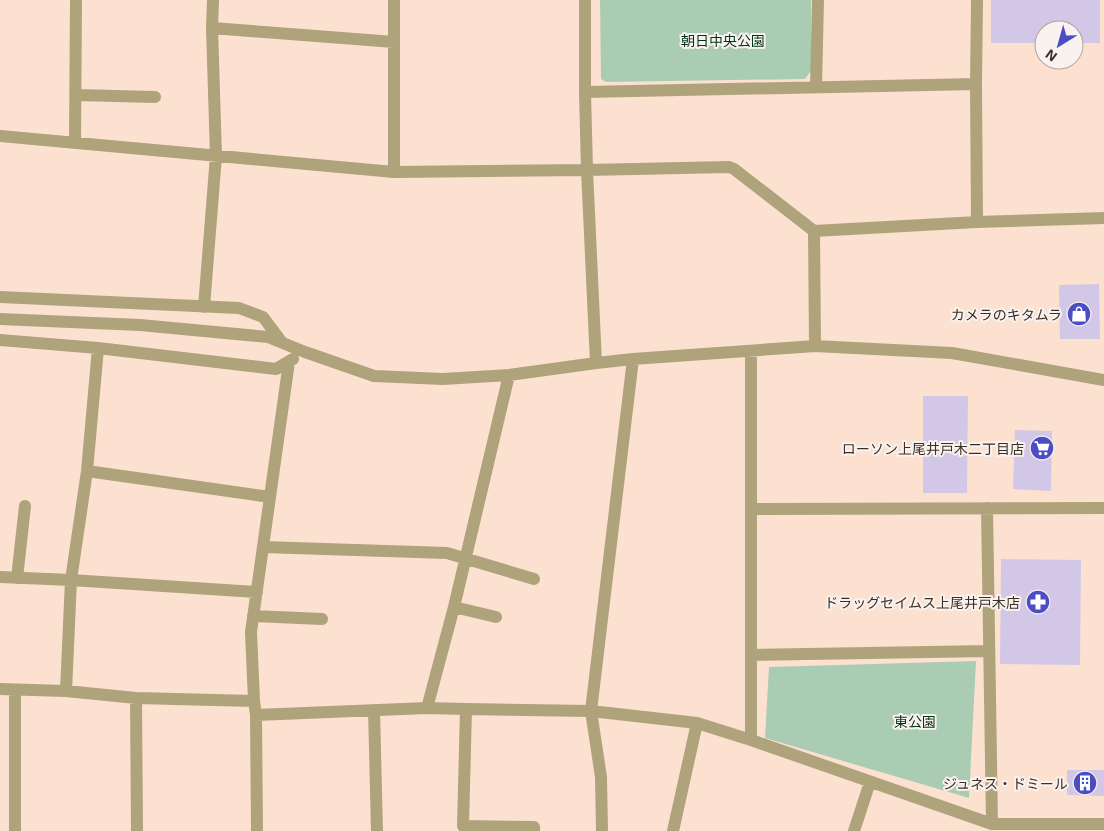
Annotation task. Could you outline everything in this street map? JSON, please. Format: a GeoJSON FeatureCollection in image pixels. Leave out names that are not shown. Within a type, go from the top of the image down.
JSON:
{"type":"FeatureCollection","features":[{"type":"Feature","properties":{"kind":"street"},"geometry":{"type":"LineString","coordinates":[[76,0],[76,143]]}},
{"type":"Feature","properties":{"kind":"street"},"geometry":{"type":"LineString","coordinates":[[204,307],[216,156],[212,28],[213,0]]}},
{"type":"Feature","properties":{"kind":"street"},"geometry":{"type":"LineString","coordinates":[[394,0],[394,172]]}},
{"type":"Feature","properties":{"kind":"street"},"geometry":{"type":"LineString","coordinates":[[585,0],[587,170],[596,363]]}},
{"type":"Feature","properties":{"kind":"street"},"geometry":{"type":"LineString","coordinates":[[816,87],[818,0]]}},
{"type":"Feature","properties":{"kind":"street"},"geometry":{"type":"LineString","coordinates":[[977,0],[977,222]]}},
{"type":"Feature","properties":{"kind":"street"},"geometry":{"type":"LineString","coordinates":[[212,28],[394,42]]}},
{"type":"Feature","properties":{"kind":"street"},"geometry":{"type":"LineString","coordinates":[[585,92],[976,84]]}},
{"type":"Feature","properties":{"kind":"street"},"geometry":{"type":"LineString","coordinates":[[76,95],[155,97]]}},
{"type":"Feature","properties":{"kind":"street"},"geometry":{"type":"LineString","coordinates":[[0,136],[394,172],[729,167],[814,231],[977,222],[1104,218]]}},
{"type":"Feature","properties":{"kind":"street"},"geometry":{"type":"LineString","coordinates":[[814,231],[815,346]]}},
{"type":"Feature","properties":{"kind":"street"},"geometry":{"type":"LineString","coordinates":[[0,297],[239,308],[263,317],[282,343]]}},
{"type":"Feature","properties":{"kind":"street"},"geometry":{"type":"LineString","coordinates":[[0,319],[140,325],[268,337],[374,376],[443,379],[509,375],[596,363],[815,346],[952,353],[1104,380]]}},
{"type":"Feature","properties":{"kind":"street"},"geometry":{"type":"LineString","coordinates":[[0,340],[98,348],[276,369],[305,352]]}},
{"type":"Feature","properties":{"kind":"street"},"geometry":{"type":"LineString","coordinates":[[66,691],[71,580],[87,471],[98,348]]}},
{"type":"Feature","properties":{"kind":"street"},"geometry":{"type":"LineString","coordinates":[[750,351],[751,740]]}},
{"type":"Feature","properties":{"kind":"street"},"geometry":{"type":"LineString","coordinates":[[602,831],[600,778],[591,711],[633,360]]}},
{"type":"Feature","properties":{"kind":"street"},"geometry":{"type":"LineString","coordinates":[[257,831],[256,716],[251,632],[289,362]]}},
{"type":"Feature","properties":{"kind":"street"},"geometry":{"type":"LineString","coordinates":[[427,708],[454,607],[509,375]]}},
{"type":"Feature","properties":{"kind":"street"},"geometry":{"type":"LineString","coordinates":[[87,471],[270,497]]}},
{"type":"Feature","properties":{"kind":"street"},"geometry":{"type":"LineString","coordinates":[[17,578],[25,506]]}},
{"type":"Feature","properties":{"kind":"street"},"geometry":{"type":"LineString","coordinates":[[987,508],[992,824]]}},
{"type":"Feature","properties":{"kind":"street"},"geometry":{"type":"LineString","coordinates":[[751,509],[1104,508]]}},
{"type":"Feature","properties":{"kind":"street"},"geometry":{"type":"LineString","coordinates":[[263,547],[447,553],[534,578]]}},
{"type":"Feature","properties":{"kind":"street"},"geometry":{"type":"LineString","coordinates":[[0,577],[257,592]]}},
{"type":"Feature","properties":{"kind":"street"},"geometry":{"type":"LineString","coordinates":[[454,607],[496,618]]}},
{"type":"Feature","properties":{"kind":"street"},"geometry":{"type":"LineString","coordinates":[[253,616],[322,620]]}},
{"type":"Feature","properties":{"kind":"street"},"geometry":{"type":"LineString","coordinates":[[751,655],[989,651]]}},
{"type":"Feature","properties":{"kind":"street"},"geometry":{"type":"LineString","coordinates":[[0,690],[66,691],[136,698],[254,701]]}},
{"type":"Feature","properties":{"kind":"street"},"geometry":{"type":"LineString","coordinates":[[15,691],[15,831]]}},
{"type":"Feature","properties":{"kind":"street"},"geometry":{"type":"LineString","coordinates":[[136,698],[138,831]]}},
{"type":"Feature","properties":{"kind":"street"},"geometry":{"type":"LineString","coordinates":[[256,716],[427,708],[591,711],[697,723],[992,824],[1028,828],[1072,828],[1104,824]]}},
{"type":"Feature","properties":{"kind":"street"},"geometry":{"type":"LineString","coordinates":[[374,710],[376,831]]}},
{"type":"Feature","properties":{"kind":"street"},"geometry":{"type":"LineString","coordinates":[[466,710],[463,826],[534,827],[534,831]]}},
{"type":"Feature","properties":{"kind":"street"},"geometry":{"type":"LineString","coordinates":[[673,831],[697,723]]}},
{"type":"Feature","properties":{"kind":"street"},"geometry":{"type":"LineString","coordinates":[[854,831],[870,782]]}},
{"type":"Feature","properties":{"kind":"green space","name":"朝日中央公園"},"geometry":{"type":"Polygon","coordinates":[[[600,0],[811,0],[811,71],[805,79],[606,82],[601,79],[600,0]]]}},
{"type":"Feature","properties":{"kind":"green space","name":"東公園"},"geometry":{"type":"Polygon","coordinates":[[[976,661],[969,798],[765,738],[769,667],[976,661]]]}},
{"type":"Feature","properties":{"kind":"building"},"geometry":{"type":"Polygon","coordinates":[[[991,0],[1100,0],[1100,43],[1084,43],[1084,20],[1034,20],[1034,43],[991,43],[991,0]]]}},
{"type":"Feature","properties":{"kind":"building"},"geometry":{"type":"Polygon","coordinates":[[[1099,284],[1100,339],[1060,339],[1059,285],[1099,284]]]}},
{"type":"Feature","properties":{"kind":"building"},"geometry":{"type":"Polygon","coordinates":[[[923,396],[968,396],[967,493],[923,493],[923,396]]]}},
{"type":"Feature","properties":{"kind":"building"},"geometry":{"type":"Polygon","coordinates":[[[1015,430],[1052,431],[1051,491],[1013,489],[1015,430]]]}},
{"type":"Feature","properties":{"kind":"building"},"geometry":{"type":"Polygon","coordinates":[[[1001,559],[1081,560],[1080,665],[1000,664],[1001,559]]]}},
{"type":"Feature","properties":{"kind":"building","name":"ジュネス・ドミール"},"geometry":{"type":"Polygon","coordinates":[[[1067,770],[1104,770],[1104,796],[1067,795],[1067,770]]]}},
{"type":"Feature","properties":{"kind":"place","name":"カメラのキタムラ"},"geometry":{"type":"Point","coordinates":[1079,314]}},
{"type":"Feature","properties":{"kind":"place","name":"ローソン上尾井戸木二丁目店"},"geometry":{"type":"Point","coordinates":[1042,448]}},
{"type":"Feature","properties":{"kind":"place","name":"ドラッグセイムス上尾井戸木店"},"geometry":{"type":"Point","coordinates":[1038,602]}},
{"type":"Feature","properties":{"kind":"place","name":"ジュネス・ドミール"},"geometry":{"type":"Point","coordinates":[1085,783]}}]}
